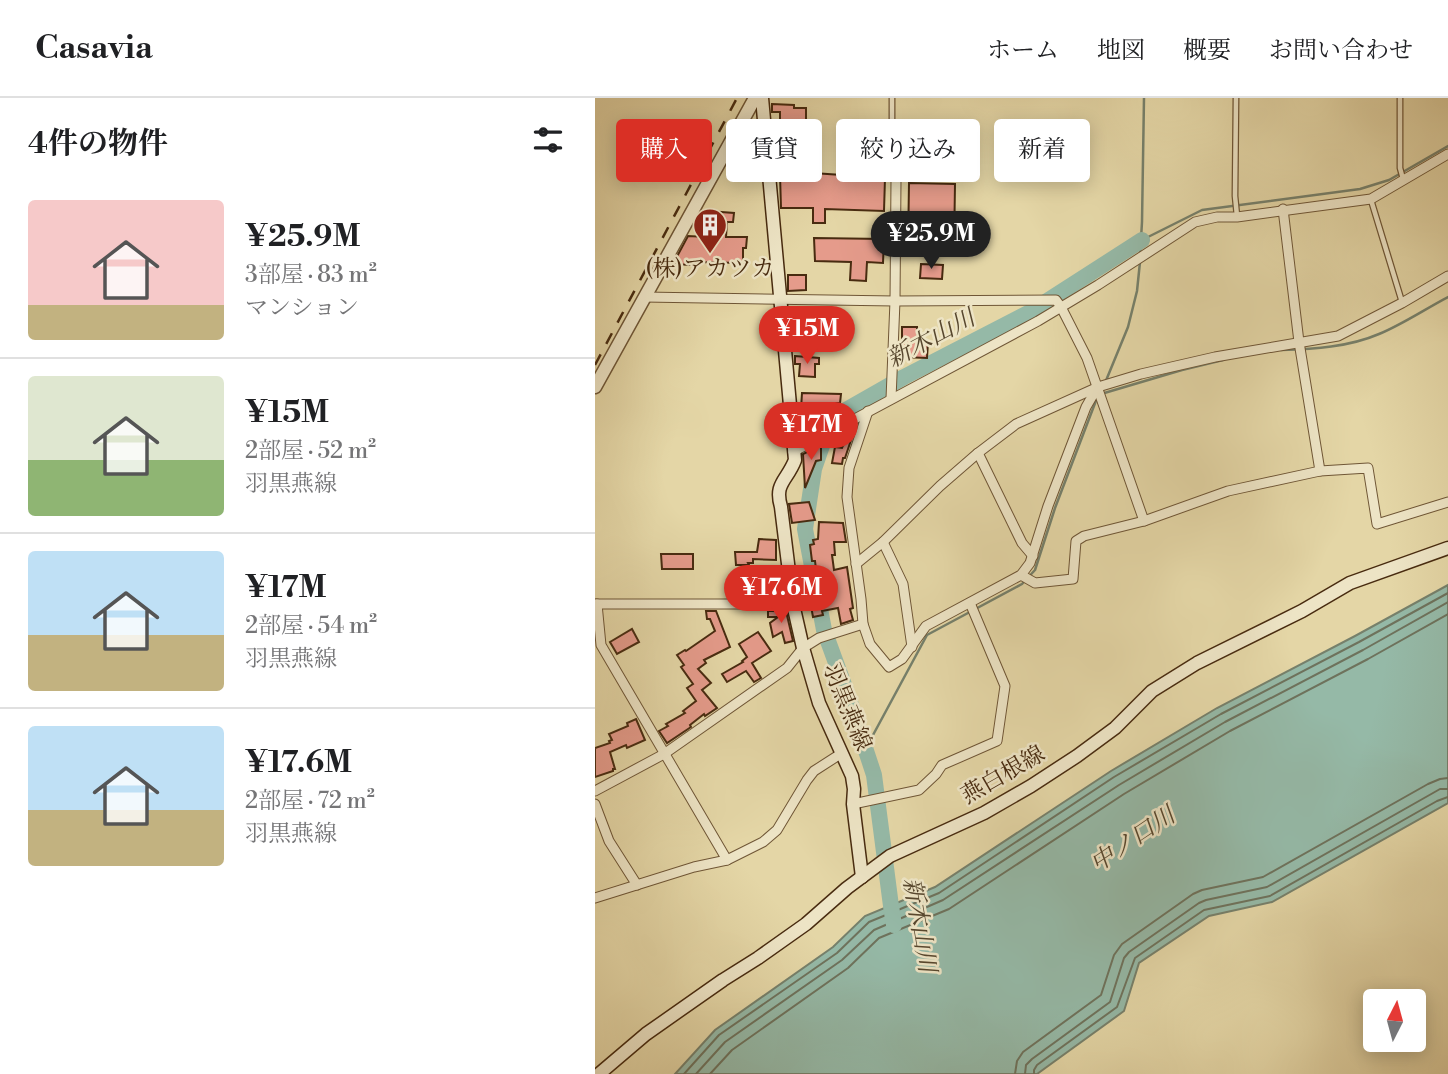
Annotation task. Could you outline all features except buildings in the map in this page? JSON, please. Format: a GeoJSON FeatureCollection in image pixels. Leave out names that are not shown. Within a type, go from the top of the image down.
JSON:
{"type":"FeatureCollection","features":[{"type":"Feature","properties":{"kind":"main road"},"geometry":{"type":"LineString","coordinates":[[595,387],[755,98]]}},
{"type":"Feature","properties":{"kind":"main road","name":"羽黒燕線"},"geometry":{"type":"LineString","coordinates":[[762,98],[795,460],[790,474],[782,482],[778,498],[793,604],[803,648],[820,703],[852,776],[862,877]]}},
{"type":"Feature","properties":{"kind":"main road","name":"燕白根線"},"geometry":{"type":"LineString","coordinates":[[599,1074],[646,1034],[806,924],[890,856],[984,813],[1031,786],[1115,728],[1152,691],[1197,663],[1302,611],[1350,583],[1448,548]]}},
{"type":"Feature","properties":{"kind":"street"},"geometry":{"type":"LineString","coordinates":[[793,452],[1038,321],[1195,222],[1217,217],[1237,217],[1371,199],[1448,154]]}},
{"type":"Feature","properties":{"kind":"street"},"geometry":{"type":"LineString","coordinates":[[891,399],[896,182]]}},
{"type":"Feature","properties":{"kind":"street"},"geometry":{"type":"LineString","coordinates":[[1283,209],[1299,342],[1320,471]]}},
{"type":"Feature","properties":{"kind":"street"},"geometry":{"type":"LineString","coordinates":[[856,564],[883,542],[940,486],[1016,424],[1098,387],[1215,357],[1338,336],[1448,276]]}},
{"type":"Feature","properties":{"kind":"street"},"geometry":{"type":"LineString","coordinates":[[643,297],[895,302],[1056,300],[1087,358],[1144,521]]}},
{"type":"Feature","properties":{"kind":"street"},"geometry":{"type":"LineString","coordinates":[[868,411],[849,467],[846,497],[863,624],[870,644],[889,667],[902,659],[926,626],[1021,575],[1031,563],[1048,506],[1086,407],[1098,387]]}},
{"type":"Feature","properties":{"kind":"street"},"geometry":{"type":"LineString","coordinates":[[978,453],[1022,543],[1033,556]]}},
{"type":"Feature","properties":{"kind":"street"},"geometry":{"type":"LineString","coordinates":[[1021,575],[1035,583],[1073,579],[1076,541],[1084,536],[1144,521],[1228,491],[1320,471],[1368,468],[1377,524],[1448,502]]}},
{"type":"Feature","properties":{"kind":"street"},"geometry":{"type":"LineString","coordinates":[[883,542],[903,584],[912,647]]}},
{"type":"Feature","properties":{"kind":"street"},"geometry":{"type":"LineString","coordinates":[[853,804],[919,790],[942,765],[997,741],[1005,686],[970,603]]}},
{"type":"Feature","properties":{"kind":"street"},"geometry":{"type":"LineString","coordinates":[[727,860],[601,645],[596,604],[793,604]]}},
{"type":"Feature","properties":{"kind":"street"},"geometry":{"type":"LineString","coordinates":[[595,790],[664,754],[787,668],[803,648],[819,638],[863,624]]}},
{"type":"Feature","properties":{"kind":"street"},"geometry":{"type":"LineString","coordinates":[[595,898],[694,867],[727,860],[763,842],[777,830],[814,771],[842,753]]}},
{"type":"Feature","properties":{"kind":"street"},"geometry":{"type":"LineString","coordinates":[[595,804],[609,841],[637,885]]}},
{"type":"Feature","properties":{"kind":"lane"},"geometry":{"type":"LineString","coordinates":[[892,98],[892,119]]}},
{"type":"Feature","properties":{"kind":"lane"},"geometry":{"type":"LineString","coordinates":[[1236,98],[1237,217]]}},
{"type":"Feature","properties":{"kind":"lane"},"geometry":{"type":"LineString","coordinates":[[1400,98],[1400,168],[1403,180]]}},
{"type":"Feature","properties":{"kind":"lane"},"geometry":{"type":"LineString","coordinates":[[1371,199],[1402,303]]}},
{"type":"Feature","properties":{"kind":"water","name":"中ノ口川"},"geometry":{"type":"Polygon","coordinates":[[[1448,585],[1448,803],[1272,902],[1209,916],[1139,963],[1124,1011],[1037,1074],[675,1074],[715,1030],[833,947],[865,916],[935,887],[1111,771],[1217,708],[1448,585]]]}},
{"type":"Feature","properties":{"kind":"waterway","name":"新木山川"},"geometry":{"type":"LineString","coordinates":[[1140,256],[1144,98]]}},
{"type":"Feature","properties":{"kind":"waterway"},"geometry":{"type":"LineString","coordinates":[[1142,240],[1202,210],[1360,189],[1389,180],[1448,146]]}},
{"type":"Feature","properties":{"kind":"waterway","name":"新木山川"},"geometry":{"type":"LineString","coordinates":[[894,925],[874,775],[824,630],[805,529],[814,469],[824,440],[832,418],[904,377],[1030,312],[1142,240]]}},
{"type":"Feature","properties":{"kind":"waterway"},"geometry":{"type":"LineString","coordinates":[[1105,383],[1128,327],[1137,291],[1140,262]]}},
{"type":"Feature","properties":{"kind":"waterway"},"geometry":{"type":"LineString","coordinates":[[1281,350],[1356,342],[1397,326],[1448,297]]}},
{"type":"Feature","properties":{"kind":"waterway"},"geometry":{"type":"LineString","coordinates":[[1101,394],[1223,360]]}},
{"type":"Feature","properties":{"kind":"waterway"},"geometry":{"type":"LineString","coordinates":[[866,748],[927,635],[1022,584],[1035,570],[1055,508],[1097,398]]}},
{"type":"Feature","properties":{"kind":"railway"},"geometry":{"type":"LineString","coordinates":[[595,365],[737,98]]}},
{"type":"Feature","properties":{"kind":"place","name":"(株)アカツカ"},"geometry":{"type":"Point","coordinates":[710,255]}}]}
